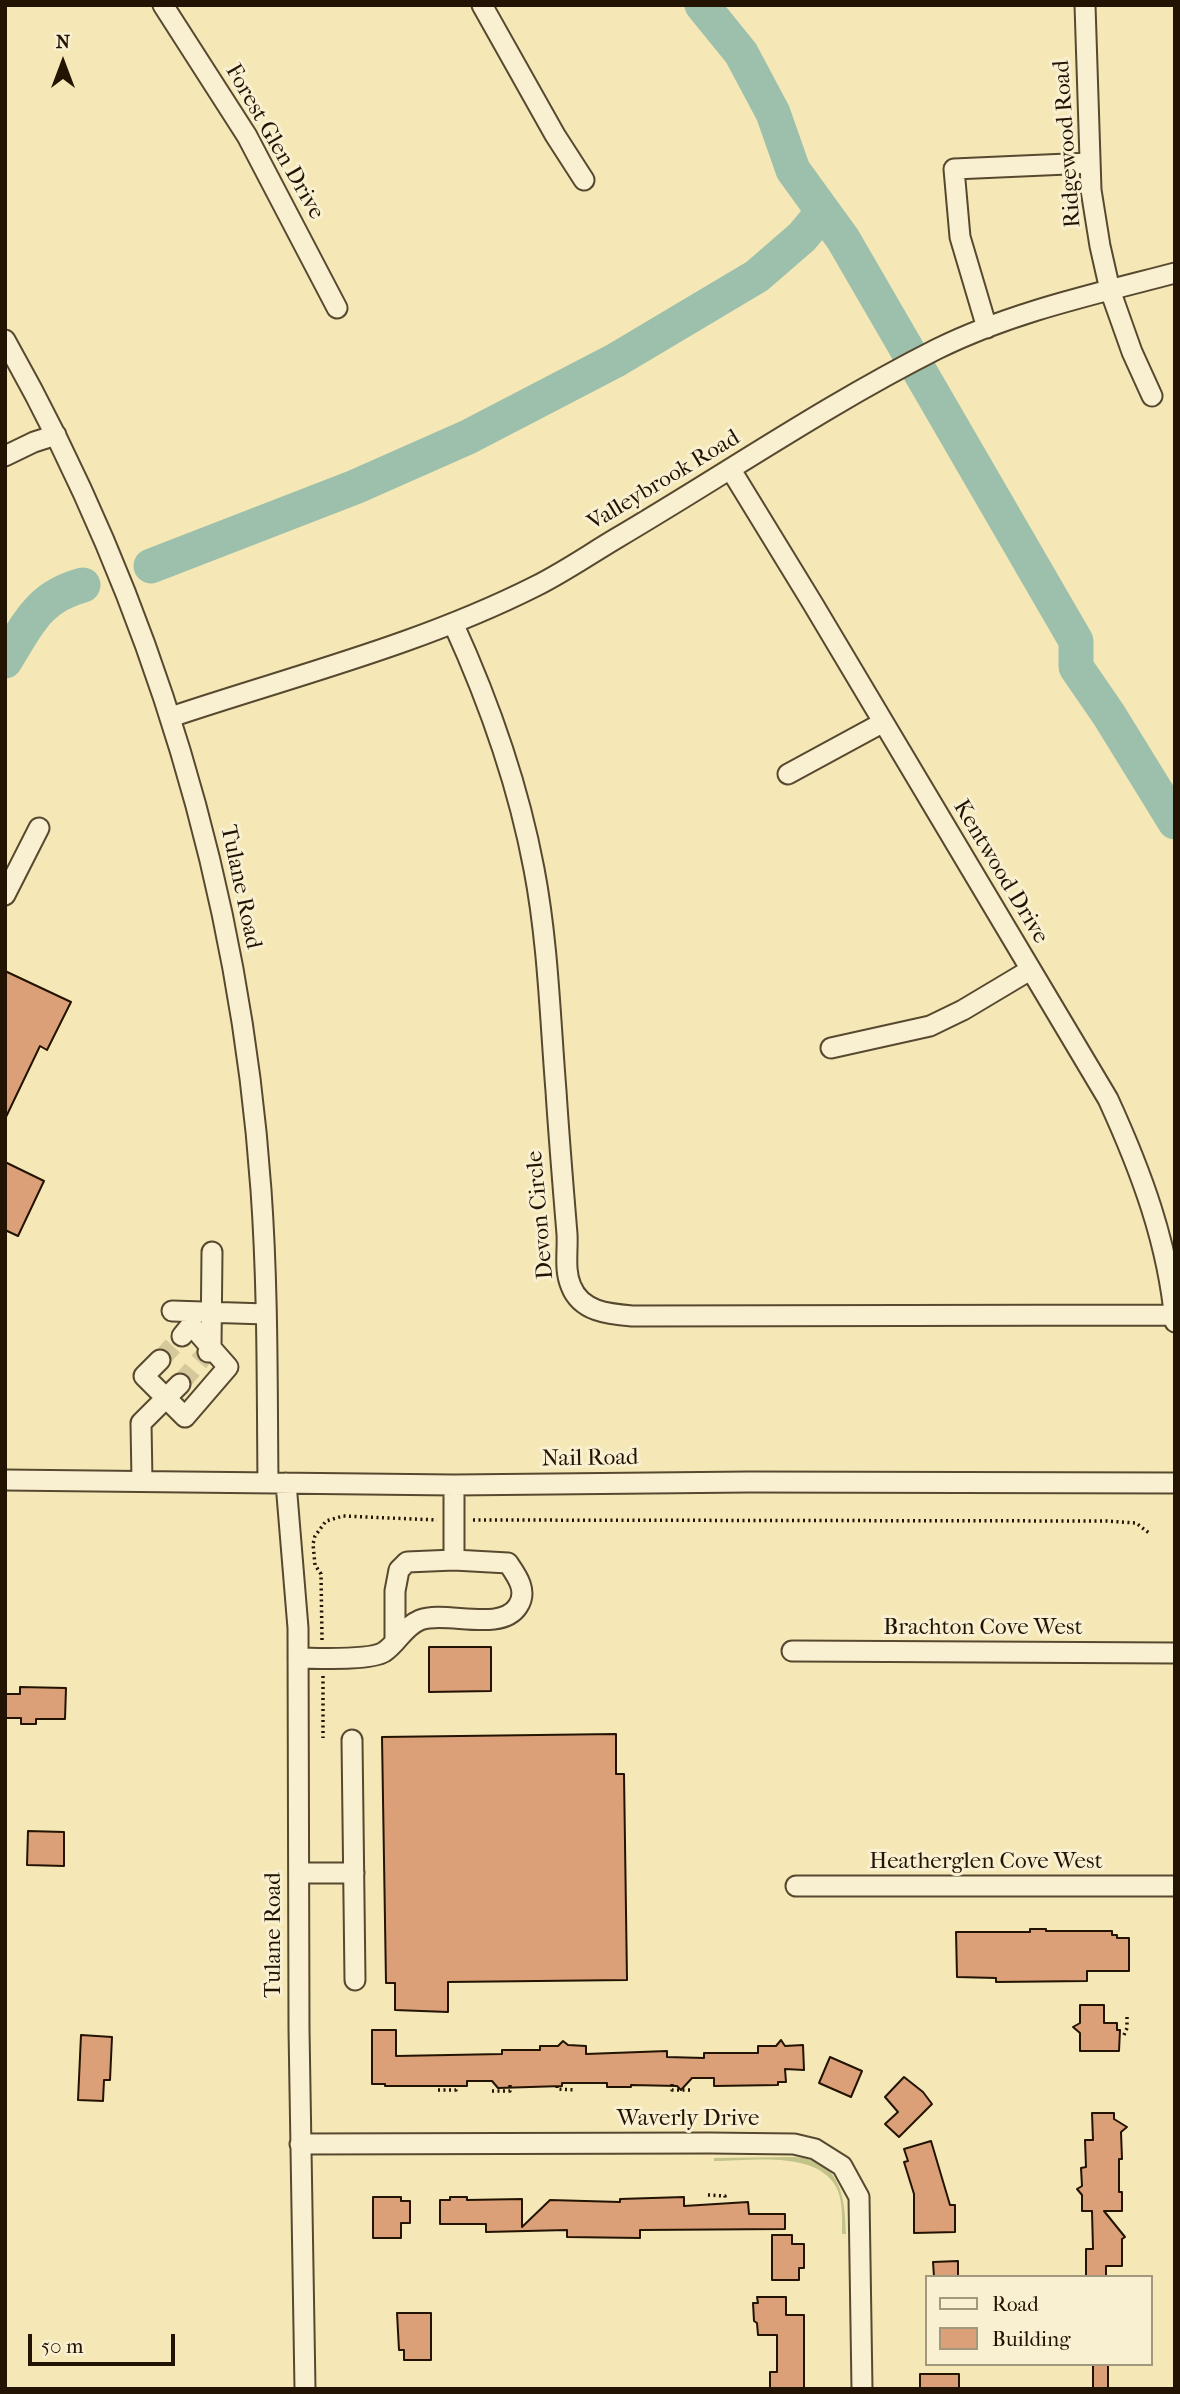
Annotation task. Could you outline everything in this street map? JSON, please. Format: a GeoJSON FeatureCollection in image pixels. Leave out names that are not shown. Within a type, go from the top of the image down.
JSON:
{"type":"FeatureCollection","features":[{"type":"Feature","properties":{"kind":"street","name":"Forest Glen Drive"},"geometry":{"type":"LineString","coordinates":[[163,5],[247,136],[337,307]]}},
{"type":"Feature","properties":{"kind":"street"},"geometry":{"type":"LineString","coordinates":[[482,5],[584,180]]}},
{"type":"Feature","properties":{"kind":"street","name":"Ridgewood Road"},"geometry":{"type":"LineString","coordinates":[[1085,5],[1091,190],[1110,290],[1132,352],[1152,396]]}},
{"type":"Feature","properties":{"kind":"street"},"geometry":{"type":"LineString","coordinates":[[987,328],[960,237],[954,169],[1090,163]]}},
{"type":"Feature","properties":{"kind":"street","name":"Valleybrook Road"},"geometry":{"type":"LineString","coordinates":[[170,718],[409,641],[453,623],[537,585],[872,384],[940,348],[987,328],[1066,302],[1175,273]]}},
{"type":"Feature","properties":{"kind":"street","name":"Tulane Road"},"geometry":{"type":"LineString","coordinates":[[5,340],[55,435],[130,604],[170,718],[204,833],[238,998],[261,1190],[277,1483],[298,1658],[300,2144],[305,2389]]}},
{"type":"Feature","properties":{"kind":"street"},"geometry":{"type":"LineString","coordinates":[[5,456],[55,435]]}},
{"type":"Feature","properties":{"kind":"street","name":"Kentwood Drive"},"geometry":{"type":"LineString","coordinates":[[730,470],[1095,1076],[1135,1158],[1159,1233],[1175,1322]]}},
{"type":"Feature","properties":{"kind":"street","name":"Devon Circle"},"geometry":{"type":"LineString","coordinates":[[453,623],[500,736],[534,869],[540,904],[552,1040],[568,1276],[572,1288],[582,1302],[599,1311],[634,1316],[1174,1315]]}},
{"type":"Feature","properties":{"kind":"street"},"geometry":{"type":"LineString","coordinates":[[788,774],[883,723]]}},
{"type":"Feature","properties":{"kind":"street"},"geometry":{"type":"LineString","coordinates":[[5,895],[39,828]]}},
{"type":"Feature","properties":{"kind":"street"},"geometry":{"type":"LineString","coordinates":[[831,1048],[930,1026],[963,1010],[1030,970]]}},
{"type":"Feature","properties":{"kind":"street"},"geometry":{"type":"LineString","coordinates":[[208,1352],[212,1252]]}},
{"type":"Feature","properties":{"kind":"street"},"geometry":{"type":"LineString","coordinates":[[172,1311],[267,1314]]}},
{"type":"Feature","properties":{"kind":"street"},"geometry":{"type":"LineString","coordinates":[[160,1360],[144,1376],[173,1391],[185,1417],[228,1367],[208,1352],[191,1325],[182,1336]]}},
{"type":"Feature","properties":{"kind":"street"},"geometry":{"type":"LineString","coordinates":[[142,1481],[141,1423],[173,1391]]}},
{"type":"Feature","properties":{"kind":"street","name":"Nail Road"},"geometry":{"type":"LineString","coordinates":[[5,1480],[454,1485],[749,1482],[1175,1483]]}},
{"type":"Feature","properties":{"kind":"street"},"geometry":{"type":"LineString","coordinates":[[454,1485],[454,1560]]}},
{"type":"Feature","properties":{"kind":"street"},"geometry":{"type":"LineString","coordinates":[[298,1658],[354,1658],[382,1653],[395,1641],[406,1629],[421,1619],[499,1619],[516,1610],[523,1598],[519,1579],[508,1563],[454,1560],[407,1562],[399,1570],[395,1641]]}},
{"type":"Feature","properties":{"kind":"street","name":"Brachton Cove West"},"geometry":{"type":"LineString","coordinates":[[792,1651],[1175,1653]]}},
{"type":"Feature","properties":{"kind":"street"},"geometry":{"type":"LineString","coordinates":[[352,1740],[355,1980]]}},
{"type":"Feature","properties":{"kind":"street"},"geometry":{"type":"LineString","coordinates":[[299,1873],[354,1873]]}},
{"type":"Feature","properties":{"kind":"street","name":"Heatherglen Cove West"},"geometry":{"type":"LineString","coordinates":[[796,1886],[1175,1886]]}},
{"type":"Feature","properties":{"kind":"street","name":"Waverly Drive"},"geometry":{"type":"LineString","coordinates":[[300,2144],[710,2143],[805,2145],[815,2149],[842,2166],[859,2197],[862,2389]]}},
{"type":"Feature","properties":{"kind":"path"},"geometry":{"type":"LineString","coordinates":[[323,1738],[321,1574],[315,1565],[313,1544],[318,1530],[326,1521],[343,1516],[454,1520],[1107,1521],[1136,1523],[1149,1533]]}},
{"type":"Feature","properties":{"kind":"path"},"geometry":{"type":"LineString","coordinates":[[1124,2035],[1127,2014]]}},
{"type":"Feature","properties":{"kind":"path"},"geometry":{"type":"LineString","coordinates":[[672,2084],[672,2090],[690,2090]]}},
{"type":"Feature","properties":{"kind":"path"},"geometry":{"type":"LineString","coordinates":[[492,2091],[510,2091],[510,2085]]}},
{"type":"Feature","properties":{"kind":"path"},"geometry":{"type":"LineString","coordinates":[[438,2090],[456,2090],[456,2086]]}},
{"type":"Feature","properties":{"kind":"path"},"geometry":{"type":"LineString","coordinates":[[557,2086],[557,2089],[576,2090]]}},
{"type":"Feature","properties":{"kind":"path"},"geometry":{"type":"LineString","coordinates":[[708,2195],[725,2196],[725,2199]]}},
{"type":"Feature","properties":{"kind":"green space"},"geometry":{"type":"Polygon","coordinates":[[[795,2157],[822,2165],[831,2173],[842,2194],[846,2234],[842,2234],[838,2191],[829,2178],[817,2169],[784,2160],[714,2161],[714,2158],[795,2157]]]}},
{"type":"Feature","properties":{"kind":"building"},"geometry":{"type":"Polygon","coordinates":[[[5,971],[71,1002],[47,1050],[40,1046],[5,1119],[5,971]]]}},
{"type":"Feature","properties":{"kind":"building"},"geometry":{"type":"Polygon","coordinates":[[[5,1162],[44,1181],[18,1236],[5,1230],[5,1162]]]}},
{"type":"Feature","properties":{"kind":"building"},"geometry":{"type":"Polygon","coordinates":[[[429,1647],[491,1647],[491,1691],[429,1692],[429,1647]]]}},
{"type":"Feature","properties":{"kind":"building"},"geometry":{"type":"Polygon","coordinates":[[[20,1687],[66,1688],[65,1719],[36,1719],[36,1724],[21,1724],[21,1718],[5,1718],[5,1694],[20,1694],[20,1687]]]}},
{"type":"Feature","properties":{"kind":"building"},"geometry":{"type":"Polygon","coordinates":[[[616,1734],[616,1774],[624,1774],[627,1980],[448,1982],[448,2012],[395,2010],[395,1983],[386,1983],[382,1737],[616,1734]]]}},
{"type":"Feature","properties":{"kind":"building"},"geometry":{"type":"Polygon","coordinates":[[[28,1831],[64,1832],[64,1866],[27,1865],[28,1831]]]}},
{"type":"Feature","properties":{"kind":"building"},"geometry":{"type":"Polygon","coordinates":[[[1030,1929],[1112,1931],[1112,1935],[1117,1935],[1117,1938],[1129,1938],[1129,1971],[1087,1971],[1087,1981],[996,1982],[996,1978],[957,1977],[956,1932],[1030,1932],[1030,1929]]]}},
{"type":"Feature","properties":{"kind":"building"},"geometry":{"type":"Polygon","coordinates":[[[1080,2005],[1104,2005],[1104,2023],[1117,2023],[1117,2030],[1120,2030],[1119,2051],[1080,2051],[1080,2033],[1073,2027],[1080,2023],[1080,2005]]]}},
{"type":"Feature","properties":{"kind":"building"},"geometry":{"type":"Polygon","coordinates":[[[372,2030],[396,2030],[396,2056],[502,2054],[502,2050],[540,2050],[540,2046],[558,2046],[563,2041],[568,2045],[586,2046],[586,2054],[667,2051],[667,2057],[704,2058],[704,2053],[758,2053],[758,2046],[776,2046],[781,2040],[785,2046],[803,2045],[804,2070],[785,2069],[786,2082],[778,2082],[778,2085],[714,2086],[714,2078],[692,2078],[681,2090],[677,2086],[607,2087],[607,2083],[498,2088],[492,2081],[467,2081],[467,2086],[385,2086],[372,2084],[372,2030]]]}},
{"type":"Feature","properties":{"kind":"building"},"geometry":{"type":"Polygon","coordinates":[[[81,2035],[112,2037],[110,2080],[104,2080],[103,2101],[78,2100],[81,2035]]]}},
{"type":"Feature","properties":{"kind":"building"},"geometry":{"type":"Polygon","coordinates":[[[830,2057],[862,2071],[851,2097],[819,2083],[830,2057]]]}},
{"type":"Feature","properties":{"kind":"building"},"geometry":{"type":"Polygon","coordinates":[[[904,2077],[923,2092],[932,2104],[899,2137],[885,2124],[898,2112],[885,2097],[904,2077]]]}},
{"type":"Feature","properties":{"kind":"building"},"geometry":{"type":"Polygon","coordinates":[[[1092,2113],[1114,2113],[1114,2119],[1127,2127],[1121,2132],[1122,2159],[1119,2159],[1122,2211],[1104,2211],[1125,2237],[1122,2239],[1122,2266],[1106,2266],[1106,2275],[1086,2275],[1086,2249],[1093,2249],[1092,2211],[1082,2211],[1082,2195],[1077,2189],[1082,2186],[1081,2168],[1086,2167],[1085,2140],[1093,2140],[1092,2113]]]}},
{"type":"Feature","properties":{"kind":"building"},"geometry":{"type":"Polygon","coordinates":[[[931,2141],[950,2205],[955,2205],[955,2232],[914,2233],[914,2194],[904,2162],[908,2161],[904,2149],[931,2141]]]}},
{"type":"Feature","properties":{"kind":"building"},"geometry":{"type":"Polygon","coordinates":[[[373,2197],[401,2197],[401,2201],[410,2201],[410,2223],[401,2223],[401,2238],[373,2238],[373,2197]]]}},
{"type":"Feature","properties":{"kind":"building"},"geometry":{"type":"Polygon","coordinates":[[[450,2197],[467,2197],[467,2200],[522,2199],[522,2227],[550,2200],[620,2202],[620,2199],[684,2197],[684,2206],[748,2202],[749,2214],[785,2214],[785,2229],[640,2230],[640,2238],[567,2237],[567,2230],[486,2232],[486,2224],[440,2224],[440,2200],[450,2200],[450,2197]]]}},
{"type":"Feature","properties":{"kind":"building"},"geometry":{"type":"Polygon","coordinates":[[[772,2235],[792,2235],[792,2244],[804,2244],[804,2268],[799,2268],[799,2280],[772,2280],[772,2235]]]}},
{"type":"Feature","properties":{"kind":"building"},"geometry":{"type":"Polygon","coordinates":[[[958,2261],[958,2275],[934,2275],[933,2262],[958,2261]]]}},
{"type":"Feature","properties":{"kind":"building"},"geometry":{"type":"Polygon","coordinates":[[[757,2297],[786,2297],[786,2315],[804,2315],[804,2388],[770,2389],[770,2372],[777,2372],[777,2335],[758,2335],[753,2303],[758,2303],[757,2297]]]}},
{"type":"Feature","properties":{"kind":"building"},"geometry":{"type":"Polygon","coordinates":[[[397,2313],[431,2313],[431,2360],[404,2360],[404,2350],[399,2350],[397,2313]]]}},
{"type":"Feature","properties":{"kind":"building"},"geometry":{"type":"Polygon","coordinates":[[[1093,2366],[1108,2366],[1108,2389],[1093,2389],[1093,2366]]]}},
{"type":"Feature","properties":{"kind":"building"},"geometry":{"type":"Polygon","coordinates":[[[920,2374],[959,2374],[959,2389],[920,2389],[920,2374]]]}},
{"type":"Feature","properties":{"kind":"waterway"},"geometry":{"type":"LineString","coordinates":[[702,5],[741,53],[773,113],[793,170],[843,239],[1076,641],[1076,667],[1175,822]]}},
{"type":"Feature","properties":{"kind":"waterway"},"geometry":{"type":"LineString","coordinates":[[151,566],[355,487],[468,437],[616,360],[757,276],[802,237],[823,212]]}},
{"type":"Feature","properties":{"kind":"waterway"},"geometry":{"type":"LineString","coordinates":[[5,661],[28,624],[45,605],[68,590],[83,585]]}},
{"type":"Feature","properties":{"kind":"tunnel"},"geometry":{"type":"LineString","coordinates":[[160,1360],[182,1336]]}},
{"type":"Feature","properties":{"kind":"tunnel"},"geometry":{"type":"LineString","coordinates":[[180,1384],[204,1356]]}}]}
